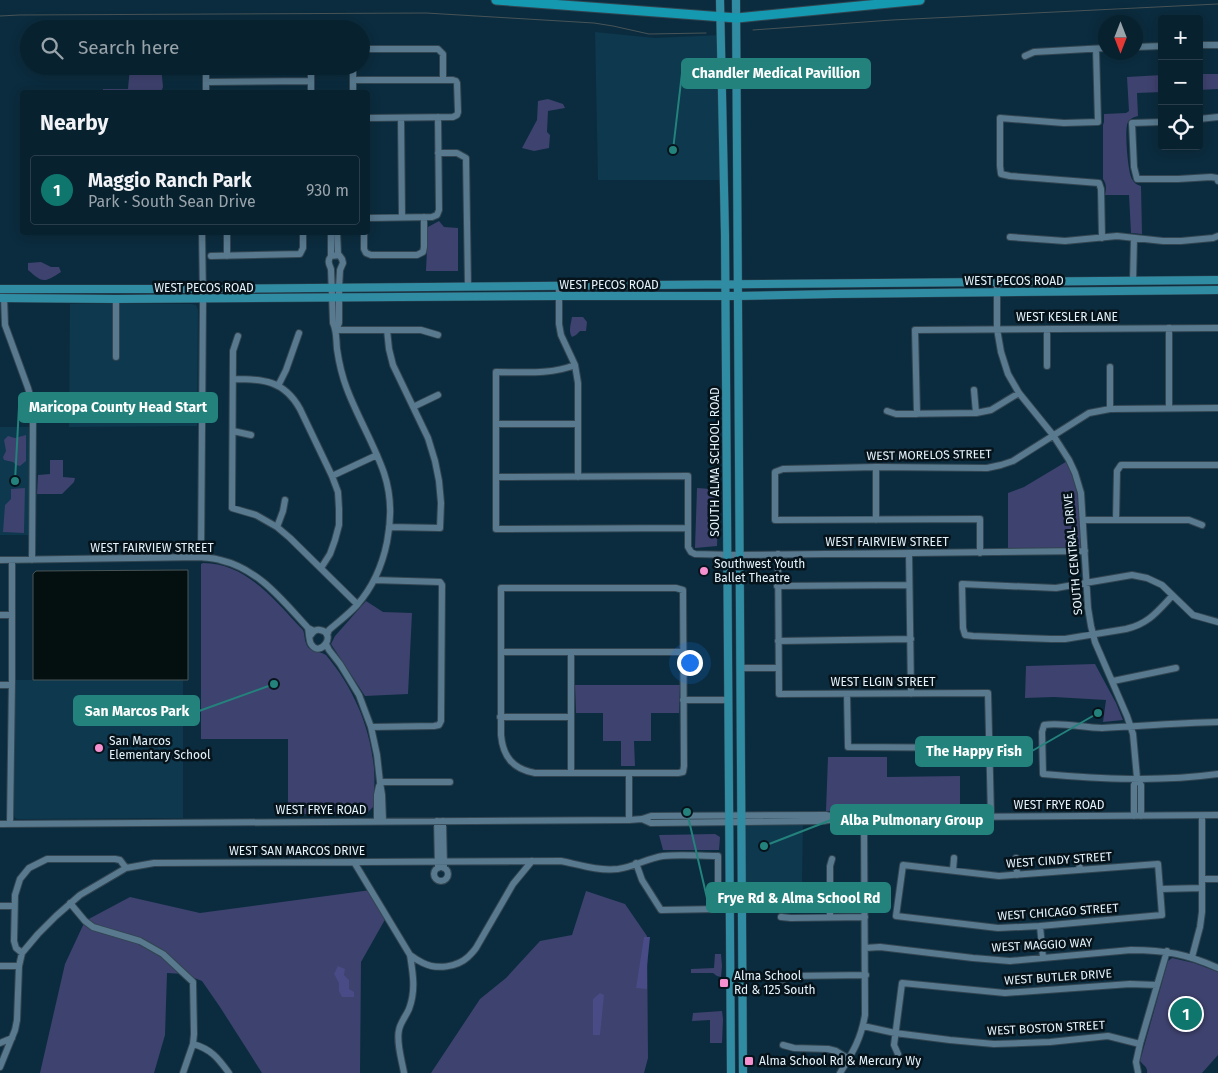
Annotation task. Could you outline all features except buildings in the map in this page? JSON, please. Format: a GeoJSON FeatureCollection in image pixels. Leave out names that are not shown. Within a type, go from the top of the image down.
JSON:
{"type":"FeatureCollection","features":[{"type":"Feature","properties":{"kind":"highway"},"geometry":{"type":"LineString","coordinates":[[496,0],[720,17],[736,9],[920,0]]}},
{"type":"Feature","properties":{"kind":"main road","name":"SOUTH ALMA SCHOOL ROAD"},"geometry":{"type":"LineString","coordinates":[[720,1],[728,555],[731,1073]]}},
{"type":"Feature","properties":{"kind":"main road","name":"SOUTH ALMA SCHOOL ROAD"},"geometry":{"type":"LineString","coordinates":[[736,9],[743,1073]]}},
{"type":"Feature","properties":{"kind":"main road","name":"WEST PECOS ROAD"},"geometry":{"type":"LineString","coordinates":[[0,288],[202,289],[1218,280]]}},
{"type":"Feature","properties":{"kind":"main road"},"geometry":{"type":"LineString","coordinates":[[1102,292],[1108,287],[1128,286],[1133,281]]}},
{"type":"Feature","properties":{"kind":"main road"},"geometry":{"type":"LineString","coordinates":[[42,298],[46,294],[67,293],[74,289]]}},
{"type":"Feature","properties":{"kind":"main road","name":"WEST PECOS ROAD"},"geometry":{"type":"LineString","coordinates":[[2,298],[116,300],[738,296],[1218,290]]}},
{"type":"Feature","properties":{"kind":"street"},"geometry":{"type":"LineString","coordinates":[[1203,45],[1218,45]]}},
{"type":"Feature","properties":{"kind":"street"},"geometry":{"type":"LineString","coordinates":[[1143,47],[1158,46]]}},
{"type":"Feature","properties":{"kind":"street"},"geometry":{"type":"LineString","coordinates":[[370,49],[434,49],[441,51],[443,54],[443,80]]}},
{"type":"Feature","properties":{"kind":"street"},"geometry":{"type":"LineString","coordinates":[[1025,56],[1034,52],[1096,49],[1098,122],[1064,123],[1000,118],[1001,174],[1099,183],[1101,189],[1102,238]]}},
{"type":"Feature","properties":{"kind":"street"},"geometry":{"type":"LineString","coordinates":[[206,75],[206,90]]}},
{"type":"Feature","properties":{"kind":"street"},"geometry":{"type":"LineString","coordinates":[[311,75],[312,90]]}},
{"type":"Feature","properties":{"kind":"street"},"geometry":{"type":"LineString","coordinates":[[353,75],[353,90]]}},
{"type":"Feature","properties":{"kind":"street"},"geometry":{"type":"LineString","coordinates":[[353,80],[456,81],[458,112],[453,117],[370,118]]}},
{"type":"Feature","properties":{"kind":"street"},"geometry":{"type":"LineString","coordinates":[[206,82],[311,81]]}},
{"type":"Feature","properties":{"kind":"street"},"geometry":{"type":"LineString","coordinates":[[370,218],[432,217],[437,215],[439,210],[438,117]]}},
{"type":"Feature","properties":{"kind":"street"},"geometry":{"type":"LineString","coordinates":[[1203,119],[1218,117]]}},
{"type":"Feature","properties":{"kind":"street"},"geometry":{"type":"LineString","coordinates":[[401,118],[402,217]]}},
{"type":"Feature","properties":{"kind":"street"},"geometry":{"type":"LineString","coordinates":[[1158,122],[1132,123],[1134,167],[1137,179],[1211,177],[1218,180]]}},
{"type":"Feature","properties":{"kind":"street"},"geometry":{"type":"LineString","coordinates":[[438,153],[457,153],[466,158],[468,287]]}},
{"type":"Feature","properties":{"kind":"street"},"geometry":{"type":"LineString","coordinates":[[364,235],[364,249],[366,253],[371,255],[417,255],[423,252],[424,247],[424,217]]}},
{"type":"Feature","properties":{"kind":"street"},"geometry":{"type":"LineString","coordinates":[[201,557],[202,235]]}},
{"type":"Feature","properties":{"kind":"street"},"geometry":{"type":"LineString","coordinates":[[227,235],[228,256]]}},
{"type":"Feature","properties":{"kind":"street"},"geometry":{"type":"LineString","coordinates":[[211,256],[300,254],[303,248],[302,235]]}},
{"type":"Feature","properties":{"kind":"street"},"geometry":{"type":"LineString","coordinates":[[331,235],[334,255]]}},
{"type":"Feature","properties":{"kind":"street"},"geometry":{"type":"LineString","coordinates":[[326,632],[358,604],[374,580],[387,544],[390,510],[385,474],[347,389],[341,371],[336,330],[333,323],[336,298],[335,288],[328,260],[334,255],[337,235]]}},
{"type":"Feature","properties":{"kind":"street"},"geometry":{"type":"LineString","coordinates":[[1010,237],[1065,241],[1118,236],[1181,241],[1218,236]]}},
{"type":"Feature","properties":{"kind":"street"},"geometry":{"type":"LineString","coordinates":[[1133,281],[1134,238]]}},
{"type":"Feature","properties":{"kind":"street"},"geometry":{"type":"LineString","coordinates":[[334,255],[342,259],[343,263],[335,288]]}},
{"type":"Feature","properties":{"kind":"street","name":"SOUTH CENTRAL DRIVE"},"geometry":{"type":"LineString","coordinates":[[997,282],[997,329],[1001,352],[1008,374],[1019,393],[1053,435],[1069,460],[1081,493],[1088,608],[1093,634],[1131,726],[1135,747],[1137,778],[1141,785],[1137,816]]}},
{"type":"Feature","properties":{"kind":"street"},"geometry":{"type":"LineString","coordinates":[[559,286],[561,336],[575,365],[578,383],[578,477]]}},
{"type":"Feature","properties":{"kind":"street"},"geometry":{"type":"LineString","coordinates":[[2,298],[5,325],[32,402],[32,560]]}},
{"type":"Feature","properties":{"kind":"street"},"geometry":{"type":"LineString","coordinates":[[116,300],[116,357]]}},
{"type":"Feature","properties":{"kind":"street"},"geometry":{"type":"LineString","coordinates":[[1169,328],[1170,408]]}},
{"type":"Feature","properties":{"kind":"street","name":"WEST KESLER LANE"},"geometry":{"type":"LineString","coordinates":[[917,414],[915,330],[1218,328]]}},
{"type":"Feature","properties":{"kind":"street"},"geometry":{"type":"LineString","coordinates":[[1047,329],[1047,366]]}},
{"type":"Feature","properties":{"kind":"street"},"geometry":{"type":"LineString","coordinates":[[336,330],[422,330],[438,335]]}},
{"type":"Feature","properties":{"kind":"street"},"geometry":{"type":"LineString","coordinates":[[387,330],[393,365],[428,438],[435,461],[440,495],[440,528],[389,527]]}},
{"type":"Feature","properties":{"kind":"street"},"geometry":{"type":"LineString","coordinates":[[278,386],[286,370],[299,333]]}},
{"type":"Feature","properties":{"kind":"street"},"geometry":{"type":"LineString","coordinates":[[238,336],[233,351],[232,508],[256,515],[277,526],[358,604]]}},
{"type":"Feature","properties":{"kind":"street"},"geometry":{"type":"LineString","coordinates":[[496,477],[688,476],[688,528],[496,529],[496,477],[496,424],[496,372],[547,372],[575,365]]}},
{"type":"Feature","properties":{"kind":"street"},"geometry":{"type":"LineString","coordinates":[[1110,367],[1110,409]]}},
{"type":"Feature","properties":{"kind":"street"},"geometry":{"type":"LineString","coordinates":[[233,379],[265,381],[286,390],[294,398],[332,476],[338,492],[339,525],[336,540],[321,568]]}},
{"type":"Feature","properties":{"kind":"street"},"geometry":{"type":"LineString","coordinates":[[974,390],[976,413]]}},
{"type":"Feature","properties":{"kind":"street"},"geometry":{"type":"LineString","coordinates":[[887,411],[896,414],[976,413],[991,410],[1019,393]]}},
{"type":"Feature","properties":{"kind":"street"},"geometry":{"type":"LineString","coordinates":[[413,407],[438,395]]}},
{"type":"Feature","properties":{"kind":"street","name":"WEST MORELOS STREET"},"geometry":{"type":"LineString","coordinates":[[876,520],[775,520],[775,472],[783,469],[876,467],[987,468],[1013,461],[1089,413],[1110,409],[1218,408]]}},
{"type":"Feature","properties":{"kind":"street"},"geometry":{"type":"LineString","coordinates":[[496,424],[578,424]]}},
{"type":"Feature","properties":{"kind":"street"},"geometry":{"type":"LineString","coordinates":[[233,431],[251,435]]}},
{"type":"Feature","properties":{"kind":"street"},"geometry":{"type":"LineString","coordinates":[[332,476],[377,455]]}},
{"type":"Feature","properties":{"kind":"street"},"geometry":{"type":"LineString","coordinates":[[1116,520],[1117,471],[1120,465],[1218,465]]}},
{"type":"Feature","properties":{"kind":"street"},"geometry":{"type":"LineString","coordinates":[[876,467],[876,520],[980,519],[980,553]]}},
{"type":"Feature","properties":{"kind":"street"},"geometry":{"type":"LineString","coordinates":[[277,526],[285,500]]}},
{"type":"Feature","properties":{"kind":"street"},"geometry":{"type":"LineString","coordinates":[[1083,520],[1189,520],[1202,525]]}},
{"type":"Feature","properties":{"kind":"street","name":"WEST FAIRVIEW STREET"},"geometry":{"type":"LineString","coordinates":[[688,528],[688,547],[695,554],[1085,551]]}},
{"type":"Feature","properties":{"kind":"street"},"geometry":{"type":"LineString","coordinates":[[909,553],[911,694]]}},
{"type":"Feature","properties":{"kind":"street"},"geometry":{"type":"LineString","coordinates":[[741,668],[778,668],[778,554]]}},
{"type":"Feature","properties":{"kind":"street","name":"WEST FAIRVIEW STREET"},"geometry":{"type":"LineString","coordinates":[[0,560],[201,557],[218,559],[248,570],[265,583],[311,632]]}},
{"type":"Feature","properties":{"kind":"street"},"geometry":{"type":"LineString","coordinates":[[10,824],[12,560]]}},
{"type":"Feature","properties":{"kind":"street"},"geometry":{"type":"LineString","coordinates":[[1172,596],[1152,617],[1143,623],[1126,629],[1051,639],[965,635],[962,628],[962,584],[1056,588],[1132,575],[1165,583],[1172,596],[1193,614],[1218,622]]}},
{"type":"Feature","properties":{"kind":"street"},"geometry":{"type":"LineString","coordinates":[[371,727],[434,726],[439,725],[441,721],[442,585],[440,582],[374,580]]}},
{"type":"Feature","properties":{"kind":"street"},"geometry":{"type":"LineString","coordinates":[[777,586],[910,585]]}},
{"type":"Feature","properties":{"kind":"street"},"geometry":{"type":"LineString","coordinates":[[501,588],[676,588],[682,590],[684,766],[682,772],[535,773],[527,772],[520,768],[510,760],[504,751],[502,743],[500,717],[501,652],[501,588]]}},
{"type":"Feature","properties":{"kind":"street"},"geometry":{"type":"LineString","coordinates":[[0,615],[12,615]]}},
{"type":"Feature","properties":{"kind":"street"},"geometry":{"type":"LineString","coordinates":[[326,632],[320,630],[311,632],[310,642],[316,648],[326,647]]}},
{"type":"Feature","properties":{"kind":"street"},"geometry":{"type":"LineString","coordinates":[[326,632],[328,641],[326,647]]}},
{"type":"Feature","properties":{"kind":"street"},"geometry":{"type":"LineString","coordinates":[[778,641],[911,639]]}},
{"type":"Feature","properties":{"kind":"street"},"geometry":{"type":"LineString","coordinates":[[326,647],[350,679],[362,702],[371,727],[380,782],[377,795],[380,821]]}},
{"type":"Feature","properties":{"kind":"street"},"geometry":{"type":"LineString","coordinates":[[501,652],[683,652]]}},
{"type":"Feature","properties":{"kind":"street"},"geometry":{"type":"LineString","coordinates":[[571,653],[571,773]]}},
{"type":"Feature","properties":{"kind":"street","name":"WEST ELGIN STREET"},"geometry":{"type":"LineString","coordinates":[[778,668],[779,694],[988,693],[990,748]]}},
{"type":"Feature","properties":{"kind":"street"},"geometry":{"type":"LineString","coordinates":[[1113,681],[1176,668]]}},
{"type":"Feature","properties":{"kind":"street"},"geometry":{"type":"LineString","coordinates":[[0,686],[11,685]]}},
{"type":"Feature","properties":{"kind":"street"},"geometry":{"type":"LineString","coordinates":[[846,694],[848,747],[990,748],[990,817]]}},
{"type":"Feature","properties":{"kind":"street"},"geometry":{"type":"LineString","coordinates":[[683,700],[728,700]]}},
{"type":"Feature","properties":{"kind":"street"},"geometry":{"type":"LineString","coordinates":[[500,717],[571,717]]}},
{"type":"Feature","properties":{"kind":"street"},"geometry":{"type":"LineString","coordinates":[[1218,722],[1186,722],[1100,728],[1051,724],[1044,725],[1042,732],[1043,774],[1092,778],[1196,777],[1218,774]]}},
{"type":"Feature","properties":{"kind":"street"},"geometry":{"type":"LineString","coordinates":[[629,773],[629,820]]}},
{"type":"Feature","properties":{"kind":"street"},"geometry":{"type":"LineString","coordinates":[[380,782],[450,782]]}},
{"type":"Feature","properties":{"kind":"street","name":"WEST FRYE ROAD"},"geometry":{"type":"LineString","coordinates":[[0,824],[642,819],[651,823],[730,819],[823,821],[840,818],[1218,815]]}},
{"type":"Feature","properties":{"kind":"street"},"geometry":{"type":"LineString","coordinates":[[1192,957],[1202,912],[1202,816]]}},
{"type":"Feature","properties":{"kind":"street"},"geometry":{"type":"LineString","coordinates":[[840,1073],[854,1050],[866,1015],[864,818]]}},
{"type":"Feature","properties":{"kind":"street"},"geometry":{"type":"LineString","coordinates":[[440,820],[441,865]]}},
{"type":"Feature","properties":{"kind":"street","name":"WEST SAN MARCOS DRIVE"},"geometry":{"type":"LineString","coordinates":[[0,1067],[17,1020],[19,966],[22,953],[38,934],[70,903],[126,868],[154,863],[354,862],[441,865],[561,861],[588,868],[620,869],[636,863],[664,856],[718,856],[718,909],[661,910],[642,880],[636,863]]}},
{"type":"Feature","properties":{"kind":"street"},"geometry":{"type":"LineString","coordinates":[[1078,857],[1080,870]]}},
{"type":"Feature","properties":{"kind":"street"},"geometry":{"type":"LineString","coordinates":[[953,870],[954,858]]}},
{"type":"Feature","properties":{"kind":"street"},"geometry":{"type":"LineString","coordinates":[[1016,858],[1017,876]]}},
{"type":"Feature","properties":{"kind":"street"},"geometry":{"type":"LineString","coordinates":[[22,953],[16,948],[14,941],[14,906],[17,886],[23,874],[29,868],[47,859],[114,859],[120,860],[126,868]]}},
{"type":"Feature","properties":{"kind":"street"},"geometry":{"type":"LineString","coordinates":[[830,917],[830,866],[832,859]]}},
{"type":"Feature","properties":{"kind":"street"},"geometry":{"type":"LineString","coordinates":[[410,955],[424,964],[439,967],[460,963],[468,957],[476,948],[513,884],[532,861]]}},
{"type":"Feature","properties":{"kind":"street"},"geometry":{"type":"LineString","coordinates":[[354,862],[410,955],[414,972],[413,997],[408,1013],[399,1028],[398,1036],[404,1073]]}},
{"type":"Feature","properties":{"kind":"street","name":"WEST CINDY STREET"},"geometry":{"type":"LineString","coordinates":[[896,916],[903,864],[999,876],[1017,876],[1158,864],[1160,889]]}},
{"type":"Feature","properties":{"kind":"street"},"geometry":{"type":"LineString","coordinates":[[1203,879],[1218,879]]}},
{"type":"Feature","properties":{"kind":"street"},"geometry":{"type":"LineString","coordinates":[[1160,889],[1202,888]]}},
{"type":"Feature","properties":{"kind":"street","name":"WEST CHICAGO STREET"},"geometry":{"type":"LineString","coordinates":[[896,916],[998,928],[1162,915],[1160,889]]}},
{"type":"Feature","properties":{"kind":"street"},"geometry":{"type":"LineString","coordinates":[[70,903],[85,921],[93,927],[140,941],[163,954],[193,982],[193,1044],[183,1073]]}},
{"type":"Feature","properties":{"kind":"street"},"geometry":{"type":"LineString","coordinates":[[0,906],[14,906]]}},
{"type":"Feature","properties":{"kind":"street"},"geometry":{"type":"LineString","coordinates":[[781,917],[864,917]]}},
{"type":"Feature","properties":{"kind":"street"},"geometry":{"type":"LineString","coordinates":[[1040,926],[1043,958]]}},
{"type":"Feature","properties":{"kind":"street","name":"WEST MAGGIO WAY"},"geometry":{"type":"LineString","coordinates":[[865,948],[880,947],[1010,961],[1131,950],[1167,952],[1192,957],[1218,968]]}},
{"type":"Feature","properties":{"kind":"street"},"geometry":{"type":"LineString","coordinates":[[1138,1072],[1136,1062],[1140,1044],[1167,952]]}},
{"type":"Feature","properties":{"kind":"street"},"geometry":{"type":"LineString","coordinates":[[414,972],[424,964]]}},
{"type":"Feature","properties":{"kind":"street"},"geometry":{"type":"LineString","coordinates":[[0,966],[19,966]]}},
{"type":"Feature","properties":{"kind":"street"},"geometry":{"type":"LineString","coordinates":[[782,980],[791,976],[866,975]]}},
{"type":"Feature","properties":{"kind":"street","name":"WEST BUTLER DRIVE"},"geometry":{"type":"LineString","coordinates":[[895,1033],[902,983],[1005,994],[1130,984],[1157,985]]}},
{"type":"Feature","properties":{"kind":"street","name":"WEST BOSTON STREET"},"geometry":{"type":"LineString","coordinates":[[863,1026],[895,1033],[994,1044],[1050,1042],[1108,1036],[1140,1044]]}},
{"type":"Feature","properties":{"kind":"street"},"geometry":{"type":"LineString","coordinates":[[895,1033],[894,1045],[898,1054]]}},
{"type":"Feature","properties":{"kind":"street"},"geometry":{"type":"LineString","coordinates":[[0,1043],[12,1038]]}},
{"type":"Feature","properties":{"kind":"street"},"geometry":{"type":"LineString","coordinates":[[193,1044],[210,1050],[228,1073]]}},
{"type":"Feature","properties":{"kind":"street"},"geometry":{"type":"LineString","coordinates":[[783,1046],[794,1048],[828,1048],[849,1059]]}},
{"type":"Feature","properties":{"kind":"shaded area"},"geometry":{"type":"Polygon","coordinates":[[[595,32],[655,38],[720,35],[724,180],[598,180],[595,32]]]}},
{"type":"Feature","properties":{"kind":"shaded area"},"geometry":{"type":"Polygon","coordinates":[[[1203,74],[1218,74],[1218,89],[1203,90],[1203,74]]]}},
{"type":"Feature","properties":{"kind":"shaded area"},"geometry":{"type":"Polygon","coordinates":[[[129,75],[162,75],[162,90],[103,90],[128,89],[129,75]]]}},
{"type":"Feature","properties":{"kind":"shaded area"},"geometry":{"type":"Polygon","coordinates":[[[1158,75],[1158,92],[1137,93],[1138,116],[1128,122],[1126,133],[1129,169],[1132,179],[1141,186],[1142,234],[1131,233],[1129,195],[1105,195],[1106,185],[1103,179],[1104,114],[1126,113],[1129,111],[1127,77],[1158,75]]]}},
{"type":"Feature","properties":{"kind":"shaded area"},"geometry":{"type":"Polygon","coordinates":[[[548,99],[563,104],[565,108],[548,111],[547,132],[550,135],[549,148],[534,151],[522,148],[537,120],[538,101],[548,99]]]}},
{"type":"Feature","properties":{"kind":"shaded area"},"geometry":{"type":"Polygon","coordinates":[[[439,221],[444,227],[458,228],[458,271],[426,271],[428,227],[439,221]]]}},
{"type":"Feature","properties":{"kind":"shaded area"},"geometry":{"type":"Polygon","coordinates":[[[41,262],[51,267],[59,267],[61,272],[44,280],[28,270],[28,263],[41,262]]]}},
{"type":"Feature","properties":{"kind":"shaded area"},"geometry":{"type":"Polygon","coordinates":[[[70,304],[196,305],[198,310],[197,426],[69,427],[70,304]]]}},
{"type":"Feature","properties":{"kind":"shaded area"},"geometry":{"type":"Polygon","coordinates":[[[572,317],[583,317],[587,322],[586,331],[580,331],[572,337],[570,330],[572,317]]]}},
{"type":"Feature","properties":{"kind":"shaded area"},"geometry":{"type":"Polygon","coordinates":[[[0,427],[29,427],[29,535],[0,535],[0,427]]]}},
{"type":"Feature","properties":{"kind":"shaded area"},"geometry":{"type":"Polygon","coordinates":[[[26,435],[26,461],[20,466],[4,460],[3,457],[6,451],[4,440],[8,436],[15,438],[26,435]]]}},
{"type":"Feature","properties":{"kind":"shaded area"},"geometry":{"type":"Polygon","coordinates":[[[50,460],[63,460],[63,477],[75,478],[74,482],[62,494],[37,494],[38,475],[50,474],[50,460]]]}},
{"type":"Feature","properties":{"kind":"shaded area"},"geometry":{"type":"Polygon","coordinates":[[[1069,460],[1081,493],[1085,551],[1008,552],[1008,493],[1024,487],[1069,460]]]}},
{"type":"Feature","properties":{"kind":"shaded area"},"geometry":{"type":"Polygon","coordinates":[[[25,488],[24,533],[3,532],[5,505],[11,499],[11,489],[25,488]]]}},
{"type":"Feature","properties":{"kind":"shaded area"},"geometry":{"type":"Polygon","coordinates":[[[697,488],[710,489],[717,496],[717,546],[695,548],[697,488]]]}},
{"type":"Feature","properties":{"kind":"shaded area"},"geometry":{"type":"Polygon","coordinates":[[[201,564],[233,569],[259,586],[303,630],[307,646],[326,655],[336,667],[359,708],[369,737],[374,773],[374,806],[366,814],[288,814],[288,739],[201,739],[201,564]]]}},
{"type":"Feature","properties":{"kind":"shaded area"},"geometry":{"type":"Polygon","coordinates":[[[188,570],[188,680],[33,680],[33,574],[36,571],[188,570]]]}},
{"type":"Feature","properties":{"kind":"shaded area"},"geometry":{"type":"Polygon","coordinates":[[[366,601],[383,612],[412,613],[408,694],[365,696],[331,644],[335,636],[366,601]]]}},
{"type":"Feature","properties":{"kind":"shaded area"},"geometry":{"type":"Polygon","coordinates":[[[1095,664],[1123,720],[1103,722],[1106,700],[1054,697],[1025,698],[1026,666],[1095,664]]]}},
{"type":"Feature","properties":{"kind":"shaded area","name":"San Marcos Elementary School"},"geometry":{"type":"Polygon","coordinates":[[[15,680],[183,680],[183,818],[15,818],[15,680]]]}},
{"type":"Feature","properties":{"kind":"shaded area"},"geometry":{"type":"Polygon","coordinates":[[[575,685],[680,685],[679,713],[651,713],[651,741],[634,741],[635,766],[621,766],[621,741],[603,741],[603,713],[576,713],[575,685]]]}},
{"type":"Feature","properties":{"kind":"shaded area"},"geometry":{"type":"Polygon","coordinates":[[[125,695],[125,706],[95,707],[95,696],[125,695]]]}},
{"type":"Feature","properties":{"kind":"shaded area"},"geometry":{"type":"Polygon","coordinates":[[[828,757],[887,757],[887,777],[960,776],[960,810],[826,811],[828,757]]]}},
{"type":"Feature","properties":{"kind":"shaded area"},"geometry":{"type":"Polygon","coordinates":[[[803,822],[802,885],[742,886],[742,823],[803,822]]]}},
{"type":"Feature","properties":{"kind":"shaded area"},"geometry":{"type":"Polygon","coordinates":[[[715,834],[720,837],[719,850],[663,850],[659,835],[715,834]]]}},
{"type":"Feature","properties":{"kind":"shaded area"},"geometry":{"type":"Polygon","coordinates":[[[371,890],[387,916],[361,962],[360,1073],[262,1073],[202,981],[184,974],[167,973],[165,1035],[154,1073],[40,1073],[65,964],[85,921],[130,897],[200,913],[371,890]]]}},
{"type":"Feature","properties":{"kind":"shaded area"},"geometry":{"type":"Polygon","coordinates":[[[586,891],[625,904],[647,936],[648,1058],[644,1073],[431,1073],[480,999],[506,978],[540,941],[572,935],[586,891]]]}},
{"type":"Feature","properties":{"kind":"shaded area"},"geometry":{"type":"Polygon","coordinates":[[[644,937],[650,937],[647,989],[636,988],[644,937]]]}},
{"type":"Feature","properties":{"kind":"shaded area"},"geometry":{"type":"Polygon","coordinates":[[[715,954],[721,954],[721,977],[713,973],[691,973],[691,969],[714,968],[715,954]]]}},
{"type":"Feature","properties":{"kind":"shaded area"},"geometry":{"type":"Polygon","coordinates":[[[1172,958],[1194,963],[1218,972],[1218,1055],[1202,1073],[1147,1073],[1146,1068],[1140,1061],[1168,961],[1172,958]]]}},
{"type":"Feature","properties":{"kind":"shaded area"},"geometry":{"type":"Polygon","coordinates":[[[338,966],[345,969],[344,975],[349,980],[349,989],[354,992],[354,997],[342,997],[339,991],[339,983],[334,974],[338,966]]]}},
{"type":"Feature","properties":{"kind":"shaded area"},"geometry":{"type":"Polygon","coordinates":[[[600,993],[604,995],[600,1035],[593,1035],[593,999],[600,993]]]}},
{"type":"Feature","properties":{"kind":"shaded area"},"geometry":{"type":"Polygon","coordinates":[[[722,1011],[722,1043],[710,1043],[710,1020],[692,1021],[693,1013],[722,1011]]]}},
{"type":"Feature","properties":{"kind":"waterway"},"geometry":{"type":"LineString","coordinates":[[753,30],[892,20],[1218,4]]}},
{"type":"Feature","properties":{"kind":"waterway"},"geometry":{"type":"LineString","coordinates":[[0,16],[426,13],[594,23],[649,34],[706,33]]}},
{"type":"Feature","properties":{"kind":"place","name":"Chandler Medical Pavillion"},"geometry":{"type":"Point","coordinates":[673,150]}},
{"type":"Feature","properties":{"kind":"place","name":"Maricopa County Head Start"},"geometry":{"type":"Point","coordinates":[15,481]}},
{"type":"Feature","properties":{"kind":"place","name":"Southwest Youth Ballet Theatre"},"geometry":{"type":"Point","coordinates":[704,571]}},
{"type":"Feature","properties":{"kind":"place","name":"San Marcos Park"},"geometry":{"type":"Point","coordinates":[274,684]}},
{"type":"Feature","properties":{"kind":"place","name":"The Happy Fish"},"geometry":{"type":"Point","coordinates":[1098,713]}},
{"type":"Feature","properties":{"kind":"place","name":"San Marcos Elementary School"},"geometry":{"type":"Point","coordinates":[99,748]}},
{"type":"Feature","properties":{"kind":"place","name":"Frye Rd & Alma School Rd"},"geometry":{"type":"Point","coordinates":[687,812]}},
{"type":"Feature","properties":{"kind":"place","name":"Alba Pulmonary Group"},"geometry":{"type":"Point","coordinates":[764,846]}},
{"type":"Feature","properties":{"kind":"place","name":"Alma School Rd & 125 South"},"geometry":{"type":"Point","coordinates":[724,983]}},
{"type":"Feature","properties":{"kind":"place","name":"Maggio Ranch Park"},"geometry":{"type":"Point","coordinates":[1186,1014]}},
{"type":"Feature","properties":{"kind":"place","name":"Alma School Rd & Mercury Wy"},"geometry":{"type":"Point","coordinates":[749,1061]}}]}
